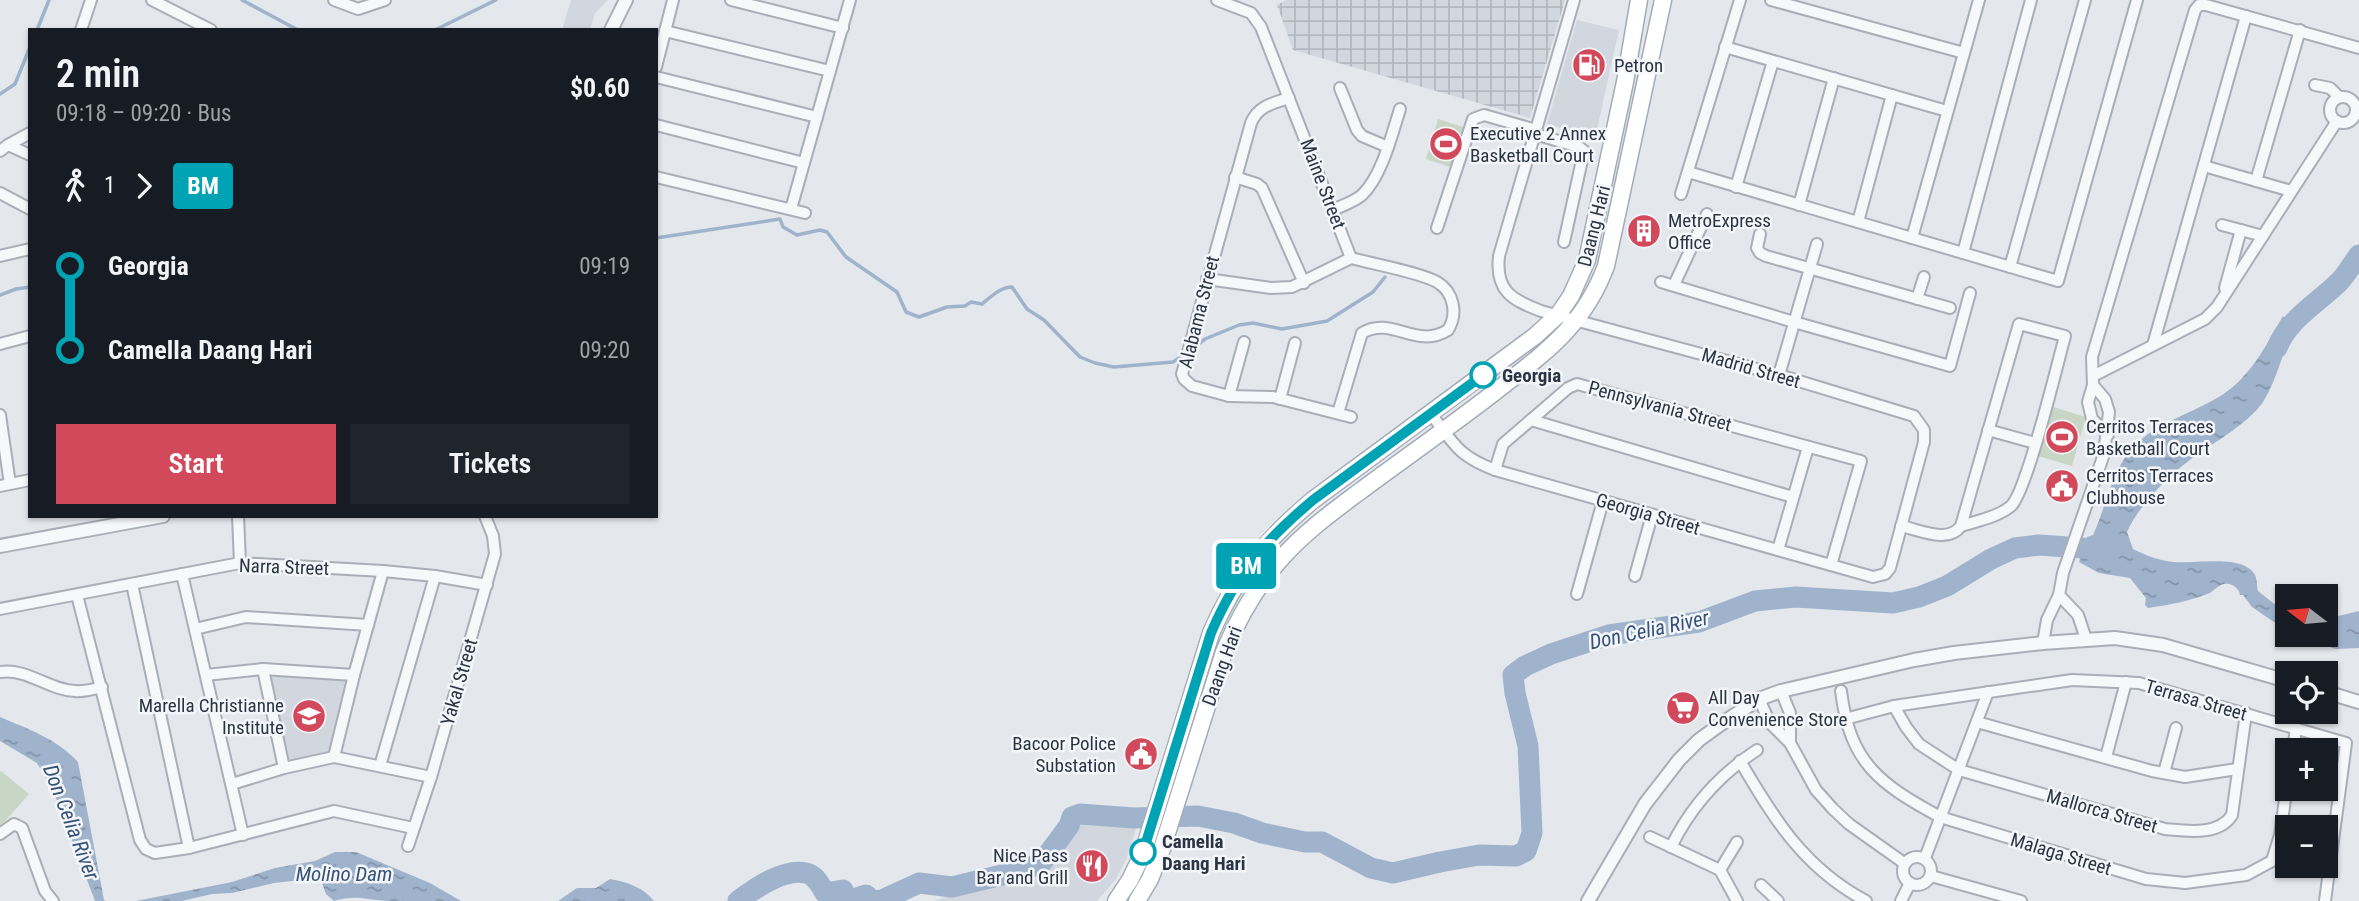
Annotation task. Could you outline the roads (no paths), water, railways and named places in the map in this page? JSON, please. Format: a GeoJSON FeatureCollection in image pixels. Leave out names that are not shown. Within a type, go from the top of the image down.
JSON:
{"type":"FeatureCollection","features":[{"type":"Feature","properties":{"kind":"main road","name":"Daang Hari"},"geometry":{"type":"LineString","coordinates":[[1130,899],[1150,879],[1165,840],[1170,795],[1211,633],[1223,604],[1252,559],[1286,522],[1313,500],[1535,337],[1558,315],[1577,285],[1587,260],[1625,82],[1639,0]]}},
{"type":"Feature","properties":{"kind":"main road","name":"Daang Hari"},"geometry":{"type":"LineString","coordinates":[[1130,899],[1149,835],[1170,795],[1224,652],[1236,624],[1265,579],[1289,550],[1316,525],[1444,431],[1550,348],[1578,320],[1599,285],[1606,266],[1663,0]]}},
{"type":"Feature","properties":{"kind":"main road"},"geometry":{"type":"LineString","coordinates":[[1625,82],[1645,85]]}},
{"type":"Feature","properties":{"kind":"street"},"geometry":{"type":"LineString","coordinates":[[85,28],[91,0]]}},
{"type":"Feature","properties":{"kind":"street"},"geometry":{"type":"LineString","coordinates":[[152,0],[207,28]]}},
{"type":"Feature","properties":{"kind":"street"},"geometry":{"type":"LineString","coordinates":[[334,0],[358,9],[385,0]]}},
{"type":"Feature","properties":{"kind":"street"},"geometry":{"type":"LineString","coordinates":[[612,28],[626,0]]}},
{"type":"Feature","properties":{"kind":"street"},"geometry":{"type":"LineString","coordinates":[[658,59],[673,0]]}},
{"type":"Feature","properties":{"kind":"street"},"geometry":{"type":"LineString","coordinates":[[731,0],[843,28]]}},
{"type":"Feature","properties":{"kind":"street"},"geometry":{"type":"LineString","coordinates":[[790,209],[850,0]]}},
{"type":"Feature","properties":{"kind":"street","name":"Madrid Street"},"geometry":{"type":"LineString","coordinates":[[1574,0],[1499,256],[1499,275],[1508,294],[1514,300],[1558,315],[1779,375],[1914,416],[1924,430],[1924,442],[1901,526]]}},
{"type":"Feature","properties":{"kind":"street"},"geometry":{"type":"LineString","coordinates":[[1681,194],[1740,0]]}},
{"type":"Feature","properties":{"kind":"street"},"geometry":{"type":"LineString","coordinates":[[1770,0],[1964,53]]}},
{"type":"Feature","properties":{"kind":"street"},"geometry":{"type":"LineString","coordinates":[[1912,238],[1979,0]]}},
{"type":"Feature","properties":{"kind":"street"},"geometry":{"type":"LineString","coordinates":[[1963,253],[2031,0]]}},
{"type":"Feature","properties":{"kind":"street"},"geometry":{"type":"LineString","coordinates":[[2010,267],[2085,0]]}},
{"type":"Feature","properties":{"kind":"street"},"geometry":{"type":"LineString","coordinates":[[1688,172],[2057,281],[2137,0]]}},
{"type":"Feature","properties":{"kind":"street","name":"Maine Street"},"geometry":{"type":"LineString","coordinates":[[1223,1],[1244,9],[1257,20],[1351,258]]}},
{"type":"Feature","properties":{"kind":"street"},"geometry":{"type":"LineString","coordinates":[[2108,435],[2092,419],[2088,402],[2093,381],[2092,357],[2194,10],[2199,5],[2206,5],[2359,48]]}},
{"type":"Feature","properties":{"kind":"street"},"geometry":{"type":"LineString","coordinates":[[2153,345],[2246,16]]}},
{"type":"Feature","properties":{"kind":"street"},"geometry":{"type":"LineString","coordinates":[[2256,181],[2300,30]]}},
{"type":"Feature","properties":{"kind":"street"},"geometry":{"type":"LineString","coordinates":[[665,32],[830,71]]}},
{"type":"Feature","properties":{"kind":"street"},"geometry":{"type":"LineString","coordinates":[[1725,47],[1947,110]]}},
{"type":"Feature","properties":{"kind":"street"},"geometry":{"type":"LineString","coordinates":[[1735,187],[1773,61]]}},
{"type":"Feature","properties":{"kind":"street"},"geometry":{"type":"LineString","coordinates":[[658,77],[817,117]]}},
{"type":"Feature","properties":{"kind":"street"},"geometry":{"type":"LineString","coordinates":[[1799,205],[1834,78]]}},
{"type":"Feature","properties":{"kind":"street"},"geometry":{"type":"LineString","coordinates":[[2315,85],[2330,88],[2339,97],[2348,98],[2357,106],[2352,118],[2345,122],[2337,121],[2331,115],[2331,106],[2339,97]]}},
{"type":"Feature","properties":{"kind":"street"},"geometry":{"type":"LineString","coordinates":[[1340,88],[1357,130],[1362,136],[1388,146]]}},
{"type":"Feature","properties":{"kind":"street"},"geometry":{"type":"LineString","coordinates":[[1858,222],[1892,95]]}},
{"type":"Feature","properties":{"kind":"street","name":"Alabama Street"},"geometry":{"type":"LineString","coordinates":[[1289,98],[1264,107],[1253,117],[1182,369],[1184,379],[1188,383],[1229,396],[1280,399],[1351,417]]}},
{"type":"Feature","properties":{"kind":"street"},"geometry":{"type":"LineString","coordinates":[[1333,209],[1353,201],[1368,188],[1388,146],[1400,109]]}},
{"type":"Feature","properties":{"kind":"street"},"geometry":{"type":"LineString","coordinates":[[1437,228],[1473,120],[1484,115],[1584,151],[1564,242]]}},
{"type":"Feature","properties":{"kind":"street"},"geometry":{"type":"LineString","coordinates":[[2093,381],[2153,345],[2205,319],[2222,298],[2337,121]]}},
{"type":"Feature","properties":{"kind":"street"},"geometry":{"type":"LineString","coordinates":[[658,126],[804,163]]}},
{"type":"Feature","properties":{"kind":"street"},"geometry":{"type":"LineString","coordinates":[[4,148],[28,134]]}},
{"type":"Feature","properties":{"kind":"street"},"geometry":{"type":"LineString","coordinates":[[4,148],[28,154]]}},
{"type":"Feature","properties":{"kind":"street"},"geometry":{"type":"LineString","coordinates":[[2204,166],[2291,191]]}},
{"type":"Feature","properties":{"kind":"street"},"geometry":{"type":"LineString","coordinates":[[658,177],[805,213]]}},
{"type":"Feature","properties":{"kind":"street"},"geometry":{"type":"LineString","coordinates":[[1235,177],[1262,188],[1304,283]]}},
{"type":"Feature","properties":{"kind":"street"},"geometry":{"type":"LineString","coordinates":[[0,193],[28,208]]}},
{"type":"Feature","properties":{"kind":"street"},"geometry":{"type":"LineString","coordinates":[[1674,285],[1707,214]]}},
{"type":"Feature","properties":{"kind":"street"},"geometry":{"type":"LineString","coordinates":[[2222,225],[2263,236]]}},
{"type":"Feature","properties":{"kind":"street"},"geometry":{"type":"LineString","coordinates":[[2222,298],[2241,230]]}},
{"type":"Feature","properties":{"kind":"street"},"geometry":{"type":"LineString","coordinates":[[1760,234],[1757,248],[1760,253],[1950,308]]}},
{"type":"Feature","properties":{"kind":"street"},"geometry":{"type":"LineString","coordinates":[[1779,375],[1817,244]]}},
{"type":"Feature","properties":{"kind":"street"},"geometry":{"type":"LineString","coordinates":[[0,256],[28,249]]}},
{"type":"Feature","properties":{"kind":"street"},"geometry":{"type":"LineString","coordinates":[[1207,279],[1283,289],[1304,283],[1351,258],[1424,277],[1440,284],[1453,303],[1453,322],[1448,330],[1429,338],[1379,327],[1362,333],[1338,413]]}},
{"type":"Feature","properties":{"kind":"street"},"geometry":{"type":"LineString","coordinates":[[1917,299],[1924,276]]}},
{"type":"Feature","properties":{"kind":"street"},"geometry":{"type":"LineString","coordinates":[[1661,282],[1950,366],[1970,293]]}},
{"type":"Feature","properties":{"kind":"street"},"geometry":{"type":"LineString","coordinates":[[1901,526],[1945,536],[1956,532],[1961,526],[2019,324],[2065,336],[2035,443],[2020,490],[2012,505],[1993,516],[1961,526]]}},
{"type":"Feature","properties":{"kind":"street"},"geometry":{"type":"LineString","coordinates":[[0,344],[28,337]]}},
{"type":"Feature","properties":{"kind":"street"},"geometry":{"type":"LineString","coordinates":[[1229,396],[1244,342]]}},
{"type":"Feature","properties":{"kind":"street"},"geometry":{"type":"LineString","coordinates":[[1280,399],[1295,344]]}},
{"type":"Feature","properties":{"kind":"street"},"geometry":{"type":"LineString","coordinates":[[2043,643],[2047,620],[2059,595],[2063,573],[2108,435],[2109,412],[2105,399],[2093,381]]}},
{"type":"Feature","properties":{"kind":"street","name":"Pennsylvania Street"},"geometry":{"type":"LineString","coordinates":[[1495,470],[1503,444],[1568,388],[1577,384],[1861,461],[1831,565]]}},
{"type":"Feature","properties":{"kind":"street","name":"Georgia Street"},"geometry":{"type":"LineString","coordinates":[[1431,414],[1469,459],[1495,470],[1872,577],[1885,574],[1892,561],[1901,526]]}},
{"type":"Feature","properties":{"kind":"street"},"geometry":{"type":"LineString","coordinates":[[0,415],[5,485],[28,480]]}},
{"type":"Feature","properties":{"kind":"street"},"geometry":{"type":"LineString","coordinates":[[1531,420],[1793,497]]}},
{"type":"Feature","properties":{"kind":"street"},"geometry":{"type":"LineString","coordinates":[[1988,430],[2035,443]]}},
{"type":"Feature","properties":{"kind":"street"},"geometry":{"type":"LineString","coordinates":[[1778,550],[1808,447]]}},
{"type":"Feature","properties":{"kind":"street"},"geometry":{"type":"LineString","coordinates":[[1577,594],[1602,501]]}},
{"type":"Feature","properties":{"kind":"street"},"geometry":{"type":"LineString","coordinates":[[1635,576],[1652,515]]}},
{"type":"Feature","properties":{"kind":"street"},"geometry":{"type":"LineString","coordinates":[[0,546],[152,518]]}},
{"type":"Feature","properties":{"kind":"street"},"geometry":{"type":"LineString","coordinates":[[238,518],[240,563]]}},
{"type":"Feature","properties":{"kind":"street","name":"Yakal Street"},"geometry":{"type":"LineString","coordinates":[[408,846],[431,777],[495,554],[493,536],[486,518]]}},
{"type":"Feature","properties":{"kind":"street","name":"Narra Street"},"geometry":{"type":"LineString","coordinates":[[0,609],[240,563],[383,571],[487,585]]}},
{"type":"Feature","properties":{"kind":"street"},"geometry":{"type":"LineString","coordinates":[[334,757],[383,571]]}},
{"type":"Feature","properties":{"kind":"street"},"geometry":{"type":"LineString","coordinates":[[182,574],[243,835]]}},
{"type":"Feature","properties":{"kind":"street"},"geometry":{"type":"LineString","coordinates":[[380,766],[435,576]]}},
{"type":"Feature","properties":{"kind":"street"},"geometry":{"type":"LineString","coordinates":[[132,584],[189,848]]}},
{"type":"Feature","properties":{"kind":"street"},"geometry":{"type":"LineString","coordinates":[[78,595],[140,840],[146,849],[155,853],[189,848],[334,811],[413,828]]}},
{"type":"Feature","properties":{"kind":"street"},"geometry":{"type":"LineString","coordinates":[[2059,595],[2078,615],[2086,639]]}},
{"type":"Feature","properties":{"kind":"street"},"geometry":{"type":"LineString","coordinates":[[195,629],[246,617],[368,625]]}},
{"type":"Feature","properties":{"kind":"street"},"geometry":{"type":"LineString","coordinates":[[1588,901],[1661,781],[1699,740],[1759,699],[1781,691],[1914,660],[2086,639],[2131,639],[2163,645],[2275,678]]}},
{"type":"Feature","properties":{"kind":"street"},"geometry":{"type":"LineString","coordinates":[[206,675],[263,669],[354,675]]}},
{"type":"Feature","properties":{"kind":"street"},"geometry":{"type":"LineString","coordinates":[[263,669],[284,768]]}},
{"type":"Feature","properties":{"kind":"street"},"geometry":{"type":"LineString","coordinates":[[0,672],[24,673],[76,692],[102,687]]}},
{"type":"Feature","properties":{"kind":"street","name":"Terrasa Street"},"geometry":{"type":"LineString","coordinates":[[1845,719],[1894,706],[2072,680],[2126,682],[2139,683],[2346,743],[2325,901]]}},
{"type":"Feature","properties":{"kind":"street"},"geometry":{"type":"LineString","coordinates":[[2106,757],[2126,682]]}},
{"type":"Feature","properties":{"kind":"street"},"geometry":{"type":"LineString","coordinates":[[1781,691],[1790,713],[1790,743]]}},
{"type":"Feature","properties":{"kind":"street","name":"Malaga Street"},"geometry":{"type":"LineString","coordinates":[[1841,691],[1845,719],[1858,752],[1881,781],[1910,801],[1941,817],[2146,879],[2185,883],[2246,875],[2272,861],[2280,835],[2285,801]]}},
{"type":"Feature","properties":{"kind":"street"},"geometry":{"type":"LineString","coordinates":[[1925,858],[1988,692]]}},
{"type":"Feature","properties":{"kind":"street"},"geometry":{"type":"LineString","coordinates":[[2338,696],[2359,702]]}},
{"type":"Feature","properties":{"kind":"street"},"geometry":{"type":"LineString","coordinates":[[1759,699],[1770,723],[1790,743],[1816,790],[1849,824],[1904,863]]}},
{"type":"Feature","properties":{"kind":"street","name":"Mallorca Street"},"geometry":{"type":"LineString","coordinates":[[1894,706],[1919,744],[1959,769],[2165,829],[2187,831],[2219,828],[2227,824],[2232,815],[2246,713]]}},
{"type":"Feature","properties":{"kind":"street"},"geometry":{"type":"LineString","coordinates":[[1977,722],[2185,777],[2237,769]]}},
{"type":"Feature","properties":{"kind":"street"},"geometry":{"type":"LineString","coordinates":[[2164,773],[2176,728]]}},
{"type":"Feature","properties":{"kind":"street"},"geometry":{"type":"LineString","coordinates":[[2294,738],[2296,728]]}},
{"type":"Feature","properties":{"kind":"street"},"geometry":{"type":"LineString","coordinates":[[1671,847],[1682,823],[1700,798],[1740,761],[1757,750]]}},
{"type":"Feature","properties":{"kind":"street"},"geometry":{"type":"LineString","coordinates":[[232,784],[284,768],[334,757],[431,777]]}},
{"type":"Feature","properties":{"kind":"street"},"geometry":{"type":"LineString","coordinates":[[1740,761],[1769,811],[1793,843],[1824,874],[1866,901]]}},
{"type":"Feature","properties":{"kind":"street"},"geometry":{"type":"LineString","coordinates":[[0,834],[14,824],[22,828],[45,891],[53,901]]}},
{"type":"Feature","properties":{"kind":"street"},"geometry":{"type":"LineString","coordinates":[[1650,837],[1720,870],[1737,901]]}},
{"type":"Feature","properties":{"kind":"street"},"geometry":{"type":"LineString","coordinates":[[1720,870],[1737,842]]}},
{"type":"Feature","properties":{"kind":"street"},"geometry":{"type":"LineString","coordinates":[[1914,856],[1925,858],[1931,866],[1931,876],[1922,884],[1910,883],[1903,875],[1904,863],[1914,856]]}},
{"type":"Feature","properties":{"kind":"street"},"geometry":{"type":"LineString","coordinates":[[1931,876],[2021,901]]}},
{"type":"Feature","properties":{"kind":"street"},"geometry":{"type":"LineString","coordinates":[[1901,901],[1910,883]]}},
{"type":"Feature","properties":{"kind":"street"},"geometry":{"type":"LineString","coordinates":[[1761,885],[1778,901]]}},
{"type":"Feature","properties":{"kind":"street"},"geometry":{"type":"LineString","coordinates":[[36,901],[45,891]]}},
{"type":"Feature","properties":{"kind":"water"},"geometry":{"type":"Polygon","coordinates":[[[2283,316],[2292,326],[2276,375],[2263,402],[2237,427],[2169,477],[2145,503],[2127,532],[2133,549],[2164,561],[2218,561],[2241,564],[2249,568],[2256,577],[2258,591],[2275,604],[2275,623],[2252,607],[2233,585],[2229,584],[2195,598],[2148,608],[2145,605],[2146,598],[2130,578],[2099,573],[2079,562],[2087,537],[2093,535],[2120,467],[2133,447],[2152,432],[2228,391],[2247,372],[2283,316]]]}},
{"type":"Feature","properties":{"kind":"water"},"geometry":{"type":"Polygon","coordinates":[[[2359,611],[2359,648],[2336,649],[2333,648],[2338,648],[2338,616],[2359,611]]]}},
{"type":"Feature","properties":{"kind":"water"},"geometry":{"type":"Polygon","coordinates":[[[0,717],[51,741],[78,762],[106,901],[95,901],[53,790],[37,763],[0,741],[0,717]]]}},
{"type":"Feature","properties":{"kind":"water","name":"Molino Dam"},"geometry":{"type":"Polygon","coordinates":[[[335,852],[356,852],[430,883],[461,901],[356,898],[334,901],[326,894],[320,878],[274,883],[182,901],[136,901],[232,882],[275,868],[315,861],[335,852]]]}},
{"type":"Feature","properties":{"kind":"water"},"geometry":{"type":"Polygon","coordinates":[[[610,879],[634,886],[654,901],[558,901],[577,888],[596,888],[610,879]]]}},
{"type":"Feature","properties":{"kind":"waterway"},"geometry":{"type":"LineString","coordinates":[[38,28],[49,0]]}},
{"type":"Feature","properties":{"kind":"waterway"},"geometry":{"type":"LineString","coordinates":[[242,0],[294,28]]}},
{"type":"Feature","properties":{"kind":"waterway"},"geometry":{"type":"LineString","coordinates":[[439,28],[496,0]]}},
{"type":"Feature","properties":{"kind":"waterway"},"geometry":{"type":"LineString","coordinates":[[0,94],[15,84],[28,52]]}},
{"type":"Feature","properties":{"kind":"waterway"},"geometry":{"type":"LineString","coordinates":[[658,238],[780,219],[783,227],[797,235],[820,230],[827,232],[846,257],[897,292],[906,312],[919,317],[947,307],[965,306],[971,302],[982,304],[1000,291],[1012,287],[1027,309],[1044,320],[1080,357],[1095,363],[1114,367],[1173,362],[1185,354]]}},
{"type":"Feature","properties":{"kind":"waterway","name":"Don Celia River"},"geometry":{"type":"LineString","coordinates":[[2277,348],[2288,329],[2345,276],[2359,255]]}},
{"type":"Feature","properties":{"kind":"waterway"},"geometry":{"type":"LineString","coordinates":[[1192,349],[1205,339],[1239,325],[1253,323],[1282,329],[1327,321],[1373,292],[1385,277]]}},
{"type":"Feature","properties":{"kind":"waterway"},"geometry":{"type":"LineString","coordinates":[[0,295],[28,287]]}},
{"type":"Feature","properties":{"kind":"waterway","name":"Don Celia River"},"geometry":{"type":"LineString","coordinates":[[848,901],[866,895],[872,901],[882,900],[919,883],[952,887],[1027,869],[1043,861],[1069,826],[1072,817],[1080,814],[1134,818],[1198,816],[1234,823],[1262,833],[1305,842],[1322,842],[1371,868],[1393,873],[1479,855],[1516,856],[1526,851],[1532,833],[1528,746],[1513,675],[1525,666],[1551,654],[1609,635],[1699,622],[1755,601],[1796,597],[1893,603],[1919,597],[1947,586],[1991,559],[2015,548],[2039,545],[2110,550]]}},
{"type":"Feature","properties":{"kind":"waterway","name":"Don Celia River"},"geometry":{"type":"LineString","coordinates":[[738,901],[779,876],[797,872],[812,876],[825,893],[843,890],[847,901]]}},
{"type":"Feature","properties":{"kind":"place","name":"Petron"},"geometry":{"type":"Point","coordinates":[1589,65]}},
{"type":"Feature","properties":{"kind":"place","name":"Executive 2 Annex Basketball Court"},"geometry":{"type":"Point","coordinates":[1446,144]}},
{"type":"Feature","properties":{"kind":"place","name":"MetroExpress Office"},"geometry":{"type":"Point","coordinates":[1644,231]}},
{"type":"Feature","properties":{"kind":"place","name":"Georgia"},"geometry":{"type":"Point","coordinates":[1483,375]}},
{"type":"Feature","properties":{"kind":"place","name":"Cerritos Terraces Basketball Court"},"geometry":{"type":"Point","coordinates":[2062,437]}},
{"type":"Feature","properties":{"kind":"place","name":"Cerritos Terraces Clubhouse"},"geometry":{"type":"Point","coordinates":[2062,486]}},
{"type":"Feature","properties":{"kind":"place","name":"All Day Convenience Store"},"geometry":{"type":"Point","coordinates":[1683,708]}},
{"type":"Feature","properties":{"kind":"place","name":"Marella Christianne Institute"},"geometry":{"type":"Point","coordinates":[309,716]}},
{"type":"Feature","properties":{"kind":"place","name":"Bacoor Police Substation"},"geometry":{"type":"Point","coordinates":[1141,754]}},
{"type":"Feature","properties":{"kind":"place","name":"Camella Daang Hari"},"geometry":{"type":"Point","coordinates":[1143,852]}},
{"type":"Feature","properties":{"kind":"place","name":"Nice Pass Bar and Grill"},"geometry":{"type":"Point","coordinates":[1092,866]}}]}
